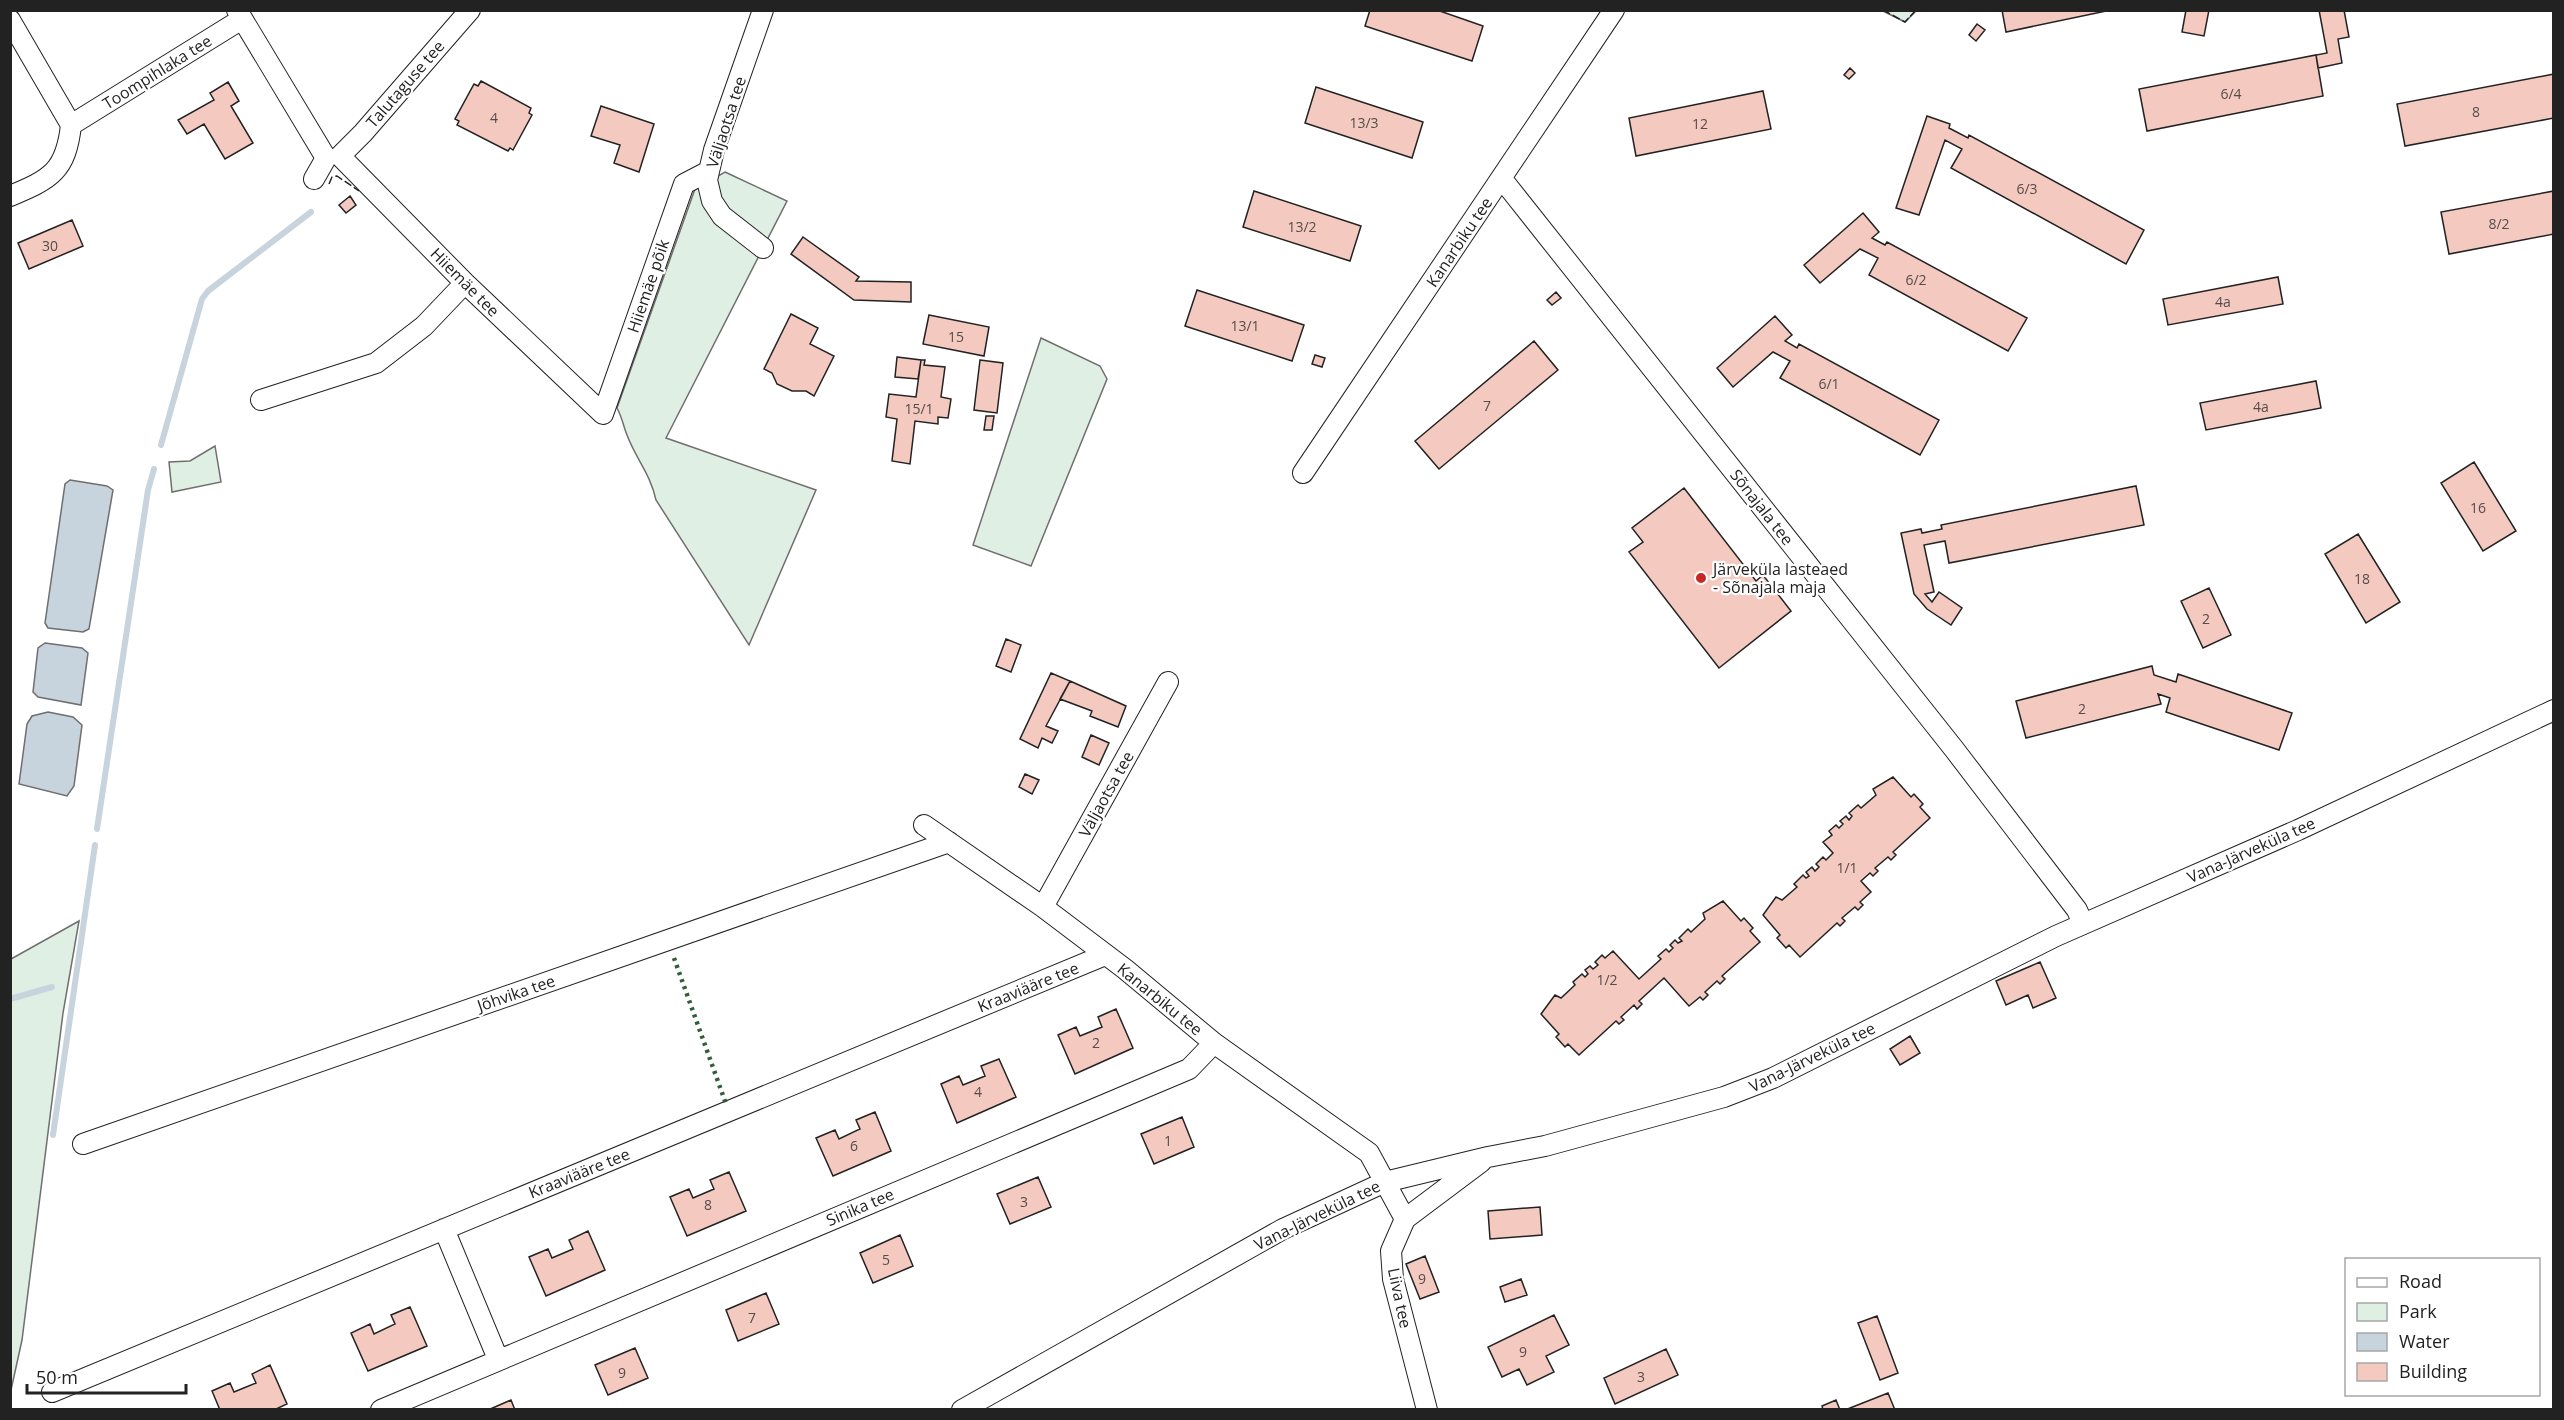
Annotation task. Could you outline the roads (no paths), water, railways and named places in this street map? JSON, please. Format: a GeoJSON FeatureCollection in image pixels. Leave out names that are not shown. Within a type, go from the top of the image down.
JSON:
{"type":"FeatureCollection","features":[{"type":"Feature","properties":{"kind":"street","name":"Talutaguse tee"},"geometry":{"type":"LineString","coordinates":[[333,157],[363,133],[470,10]]}},
{"type":"Feature","properties":{"kind":"street","name":"Väljaotsa tee"},"geometry":{"type":"LineString","coordinates":[[763,248],[722,216],[712,201],[707,180],[714,150],[764,10]]}},
{"type":"Feature","properties":{"kind":"street","name":"Kanarbiku tee"},"geometry":{"type":"LineString","coordinates":[[1303,473],[1614,10]]}},
{"type":"Feature","properties":{"kind":"street","name":"Hiiemäe tee"},"geometry":{"type":"LineString","coordinates":[[240,15],[333,157],[603,414]]}},
{"type":"Feature","properties":{"kind":"street","name":"Toompihlaka tee"},"geometry":{"type":"LineString","coordinates":[[71,125],[240,15]]}},
{"type":"Feature","properties":{"kind":"street"},"geometry":{"type":"LineString","coordinates":[[10,20],[71,125],[69,144],[56,171],[41,183],[10,196]]}},
{"type":"Feature","properties":{"kind":"street"},"geometry":{"type":"LineString","coordinates":[[314,179],[333,157]]}},
{"type":"Feature","properties":{"kind":"street","name":"Hiiemäe põik"},"geometry":{"type":"LineString","coordinates":[[603,414],[684,184],[709,171]]}},
{"type":"Feature","properties":{"kind":"street","name":"Sõnajala tee"},"geometry":{"type":"LineString","coordinates":[[1502,178],[1954,749],[2077,910],[2083,924]]}},
{"type":"Feature","properties":{"kind":"street"},"geometry":{"type":"LineString","coordinates":[[261,400],[376,363],[424,326],[465,283]]}},
{"type":"Feature","properties":{"kind":"street","name":"Väljaotsa tee"},"geometry":{"type":"LineString","coordinates":[[1043,907],[1168,682]]}},
{"type":"Feature","properties":{"kind":"street","name":"Vana-Järveküla tee"},"geometry":{"type":"LineString","coordinates":[[962,1410],[1283,1229],[1384,1182],[1556,1143],[1724,1097],[1773,1078],[2017,955],[2298,830],[2553,710]]}},
{"type":"Feature","properties":{"kind":"street","name":"Kanarbiku tee"},"geometry":{"type":"LineString","coordinates":[[924,825],[1043,907],[1214,1042],[1369,1153],[1405,1219]]}},
{"type":"Feature","properties":{"kind":"street","name":"Jõhvika tee"},"geometry":{"type":"LineString","coordinates":[[83,1144],[950,842]]}},
{"type":"Feature","properties":{"kind":"street","name":"Kraaviääre tee"},"geometry":{"type":"LineString","coordinates":[[52,1392],[1105,955]]}},
{"type":"Feature","properties":{"kind":"street","name":"Sinika tee"},"geometry":{"type":"LineString","coordinates":[[381,1410],[1189,1070],[1214,1042]]}},
{"type":"Feature","properties":{"kind":"street","name":"Liiva tee"},"geometry":{"type":"LineString","coordinates":[[1427,1410],[1393,1279],[1391,1251],[1405,1219],[1488,1157]]}},
{"type":"Feature","properties":{"kind":"street"},"geometry":{"type":"LineString","coordinates":[[444,1228],[498,1359]]}},
{"type":"Feature","properties":{"kind":"water"},"geometry":{"type":"Polygon","coordinates":[[[70,480],[107,486],[113,490],[89,629],[83,632],[48,628],[45,623],[65,484],[70,480]]]}},
{"type":"Feature","properties":{"kind":"water"},"geometry":{"type":"Polygon","coordinates":[[[45,643],[82,648],[88,653],[81,705],[38,697],[33,692],[38,648],[45,643]]]}},
{"type":"Feature","properties":{"kind":"water"},"geometry":{"type":"Polygon","coordinates":[[[48,712],[73,717],[82,725],[74,786],[67,796],[19,784],[27,724],[32,716],[48,712]]]}},
{"type":"Feature","properties":{"kind":"waterway"},"geometry":{"type":"LineString","coordinates":[[161,445],[202,299],[208,291],[311,212]]}},
{"type":"Feature","properties":{"kind":"waterway"},"geometry":{"type":"LineString","coordinates":[[97,829],[148,490],[154,469]]}},
{"type":"Feature","properties":{"kind":"waterway"},"geometry":{"type":"LineString","coordinates":[[53,1135],[95,845]]}},
{"type":"Feature","properties":{"kind":"waterway"},"geometry":{"type":"LineString","coordinates":[[10,999],[52,987]]}},
{"type":"Feature","properties":{"kind":"place","name":"Järveküla lasteaed - Sõnajala maja"},"geometry":{"type":"Point","coordinates":[1701,578]}}]}
